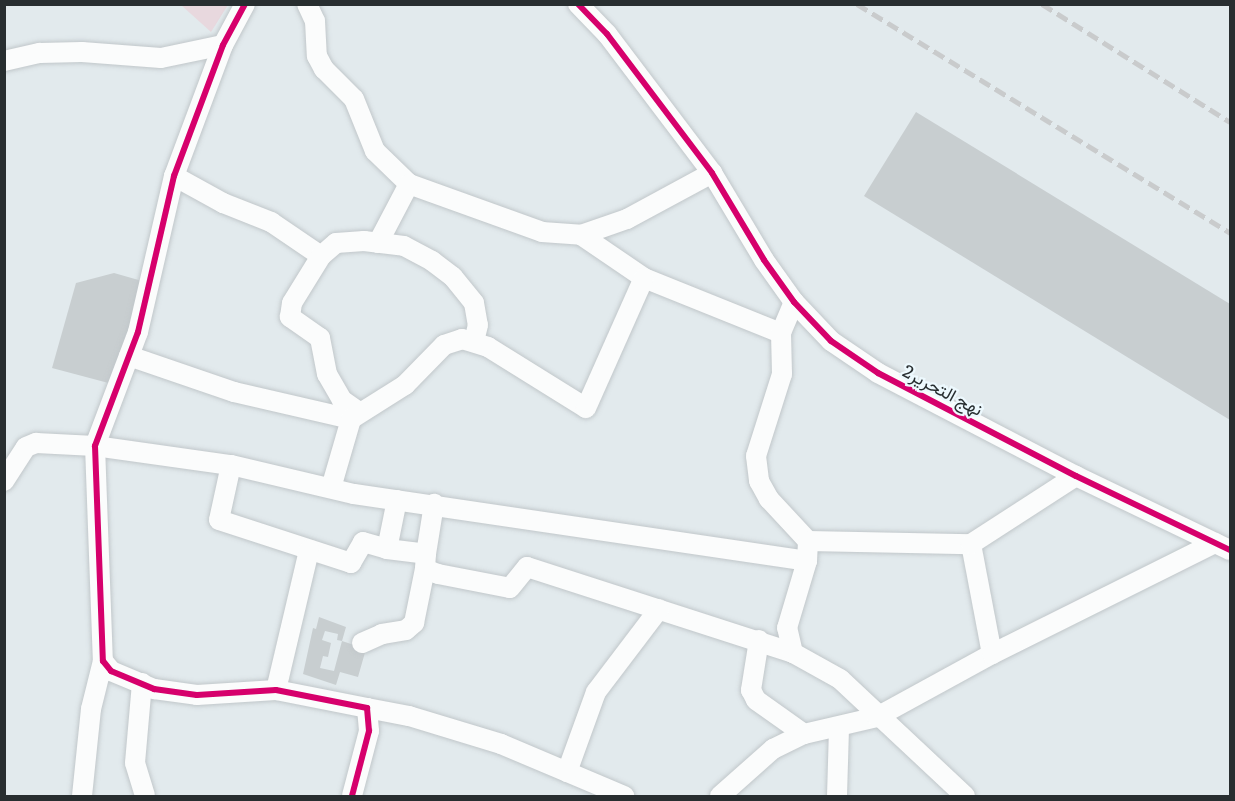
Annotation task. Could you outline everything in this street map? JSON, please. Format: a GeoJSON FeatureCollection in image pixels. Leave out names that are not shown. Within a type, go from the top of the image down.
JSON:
{"type":"FeatureCollection","features":[{"type":"Feature","properties":{"kind":"street"},"geometry":{"type":"LineString","coordinates":[[82,796],[91,709],[103,661],[95,446],[138,332],[174,176],[223,45],[245,4]]}},
{"type":"Feature","properties":{"kind":"street"},"geometry":{"type":"LineString","coordinates":[[307,4],[315,21],[317,56],[324,69],[354,99],[363,128],[375,152],[409,184],[542,232],[581,235],[627,219],[712,173]]}},
{"type":"Feature","properties":{"kind":"street","name":"نهج التحرير2"},"geometry":{"type":"LineString","coordinates":[[578,4],[607,34],[712,173],[764,260],[794,302],[831,341],[878,373],[1076,476],[1222,546]]}},
{"type":"Feature","properties":{"kind":"street"},"geometry":{"type":"LineString","coordinates":[[4,61],[39,53],[82,52],[161,58],[223,45]]}},
{"type":"Feature","properties":{"kind":"street"},"geometry":{"type":"LineString","coordinates":[[174,176],[224,203],[271,222],[321,256]]}},
{"type":"Feature","properties":{"kind":"street"},"geometry":{"type":"LineString","coordinates":[[378,243],[409,184]]}},
{"type":"Feature","properties":{"kind":"street"},"geometry":{"type":"LineString","coordinates":[[581,235],[644,278],[781,333]]}},
{"type":"Feature","properties":{"kind":"street"},"geometry":{"type":"LineString","coordinates":[[355,415],[342,400],[327,374],[320,338],[290,317],[292,303],[321,256],[336,243],[378,243],[404,246],[453,277],[474,303],[478,325],[474,341]]}},
{"type":"Feature","properties":{"kind":"street"},"geometry":{"type":"LineString","coordinates":[[331,488],[355,415],[405,385],[444,345],[462,339],[474,341],[586,408],[644,278]]}},
{"type":"Feature","properties":{"kind":"street"},"geometry":{"type":"LineString","coordinates":[[793,653],[787,628],[807,561],[808,541],[769,499],[759,481],[756,456],[782,374],[781,333],[794,302]]}},
{"type":"Feature","properties":{"kind":"street"},"geometry":{"type":"LineString","coordinates":[[129,356],[234,392],[355,415]]}},
{"type":"Feature","properties":{"kind":"street"},"geometry":{"type":"LineString","coordinates":[[4,481],[26,447],[36,443],[95,446],[231,465],[331,488],[397,500],[807,561]]}},
{"type":"Feature","properties":{"kind":"street"},"geometry":{"type":"LineString","coordinates":[[231,465],[219,520],[351,563],[363,542],[510,588],[527,567],[759,640],[793,653],[840,679],[877,717],[965,796]]}},
{"type":"Feature","properties":{"kind":"street"},"geometry":{"type":"LineString","coordinates":[[808,541],[971,544],[1076,476]]}},
{"type":"Feature","properties":{"kind":"street"},"geometry":{"type":"LineString","coordinates":[[387,549],[397,500]]}},
{"type":"Feature","properties":{"kind":"street"},"geometry":{"type":"LineString","coordinates":[[362,643],[382,634],[406,630],[414,623],[434,504]]}},
{"type":"Feature","properties":{"kind":"street"},"geometry":{"type":"LineString","coordinates":[[971,544],[992,654]]}},
{"type":"Feature","properties":{"kind":"street"},"geometry":{"type":"LineString","coordinates":[[720,796],[773,749],[804,734],[877,717],[992,654],[1222,546]]}},
{"type":"Feature","properties":{"kind":"street"},"geometry":{"type":"LineString","coordinates":[[276,690],[309,550]]}},
{"type":"Feature","properties":{"kind":"street"},"geometry":{"type":"LineString","coordinates":[[567,772],[596,693],[659,609]]}},
{"type":"Feature","properties":{"kind":"street"},"geometry":{"type":"LineString","coordinates":[[759,640],[751,690],[756,700],[804,734]]}},
{"type":"Feature","properties":{"kind":"street"},"geometry":{"type":"LineString","coordinates":[[103,661],[111,671],[142,683],[197,695],[276,690],[451,728],[624,796]]}},
{"type":"Feature","properties":{"kind":"street"},"geometry":{"type":"LineString","coordinates":[[142,683],[135,763],[145,796]]}},
{"type":"Feature","properties":{"kind":"street"},"geometry":{"type":"LineString","coordinates":[[352,796],[369,731],[367,708]]}},
{"type":"Feature","properties":{"kind":"street"},"geometry":{"type":"LineString","coordinates":[[837,796],[838,727]]}},
{"type":"Feature","properties":{"kind":"shaded area"},"geometry":{"type":"Polygon","coordinates":[[[181,5],[228,5],[211,32],[181,5]]]}},
{"type":"Feature","properties":{"kind":"building"},"geometry":{"type":"Polygon","coordinates":[[[916,112],[1230,304],[1230,420],[864,196],[916,112]]]}},
{"type":"Feature","properties":{"kind":"building"},"geometry":{"type":"Polygon","coordinates":[[[114,273],[142,281],[116,385],[52,368],[76,283],[114,273]]]}},
{"type":"Feature","properties":{"kind":"building"},"geometry":{"type":"Polygon","coordinates":[[[319,617],[346,627],[342,641],[366,649],[358,677],[340,672],[336,685],[303,674],[313,628],[316,629],[319,617]],[[325,631],[322,640],[331,643],[328,657],[323,656],[320,668],[334,671],[342,641],[337,640],[338,634],[325,631]]]}},
{"type":"Feature","properties":{"kind":"railway"},"geometry":{"type":"LineString","coordinates":[[857,4],[1230,233]]}},
{"type":"Feature","properties":{"kind":"railway"},"geometry":{"type":"LineString","coordinates":[[1042,4],[1230,122]]}},
{"type":"Feature","properties":{"kind":"cycle path"},"geometry":{"type":"LineString","coordinates":[[245,4],[223,45],[174,176],[138,332],[95,446],[103,661],[111,671],[154,689],[197,695],[276,690],[367,708],[369,731],[352,796]]}},
{"type":"Feature","properties":{"kind":"cycle path"},"geometry":{"type":"LineString","coordinates":[[578,4],[607,34],[712,173],[764,260],[794,302],[831,341],[878,373],[1076,476],[1230,550]]}}]}
